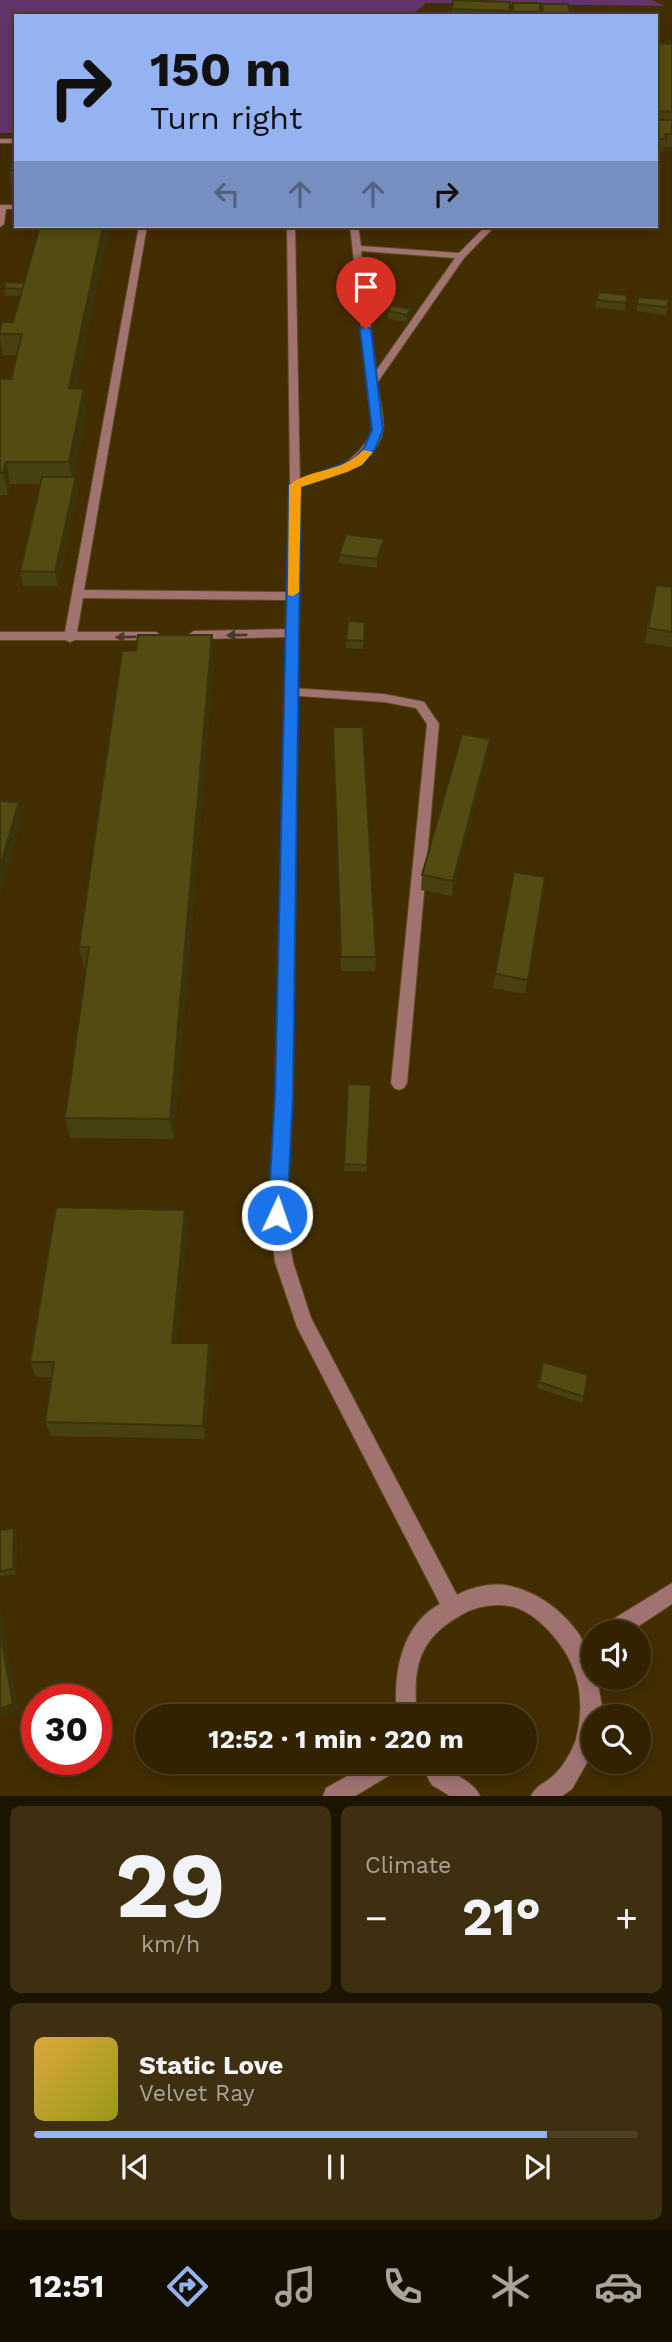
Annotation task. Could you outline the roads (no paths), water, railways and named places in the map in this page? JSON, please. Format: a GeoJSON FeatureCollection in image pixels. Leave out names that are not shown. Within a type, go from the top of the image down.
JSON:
{"type":"FeatureCollection","features":[{"type":"Feature","properties":{"kind":"street"},"geometry":{"type":"LineString","coordinates":[[0,224],[2,207],[14,207]]}},
{"type":"Feature","properties":{"kind":"street"},"geometry":{"type":"LineString","coordinates":[[70,638],[143,228]]}},
{"type":"Feature","properties":{"kind":"street"},"geometry":{"type":"LineString","coordinates":[[290,228],[295,485],[284,1094],[277,1215],[284,1262],[303,1321],[451,1605]]}},
{"type":"Feature","properties":{"kind":"street"},"geometry":{"type":"LineString","coordinates":[[295,485],[343,470],[358,462],[369,449],[378,430],[354,228]]}},
{"type":"Feature","properties":{"kind":"street"},"geometry":{"type":"LineString","coordinates":[[372,383],[461,256],[489,228]]}},
{"type":"Feature","properties":{"kind":"street"},"geometry":{"type":"LineString","coordinates":[[356,248],[461,256]]}},
{"type":"Feature","properties":{"kind":"street"},"geometry":{"type":"LineString","coordinates":[[78,594],[293,596]]}},
{"type":"Feature","properties":{"kind":"street"},"geometry":{"type":"LineString","coordinates":[[181,636],[292,634]]}},
{"type":"Feature","properties":{"kind":"street"},"geometry":{"type":"LineString","coordinates":[[0,636],[167,636]]}},
{"type":"Feature","properties":{"kind":"street"},"geometry":{"type":"LineString","coordinates":[[291,692],[384,698],[420,705],[433,724],[399,1083]]}},
{"type":"Feature","properties":{"kind":"street"},"geometry":{"type":"LineString","coordinates":[[629,1620],[672,1593]]}},
{"type":"Feature","properties":{"kind":"street"},"geometry":{"type":"LineString","coordinates":[[406,1704],[405,1681],[413,1650],[429,1623],[451,1605],[478,1595],[507,1595],[535,1605],[581,1643]]}},
{"type":"Feature","properties":{"kind":"street"},"geometry":{"type":"LineString","coordinates":[[542,1796],[563,1783],[582,1754],[592,1721],[591,1690]]}},
{"type":"Feature","properties":{"kind":"street"},"geometry":{"type":"LineString","coordinates":[[334,1796],[372,1774]]}},
{"type":"Feature","properties":{"kind":"street"},"geometry":{"type":"LineString","coordinates":[[438,1774],[469,1796]]}}]}
